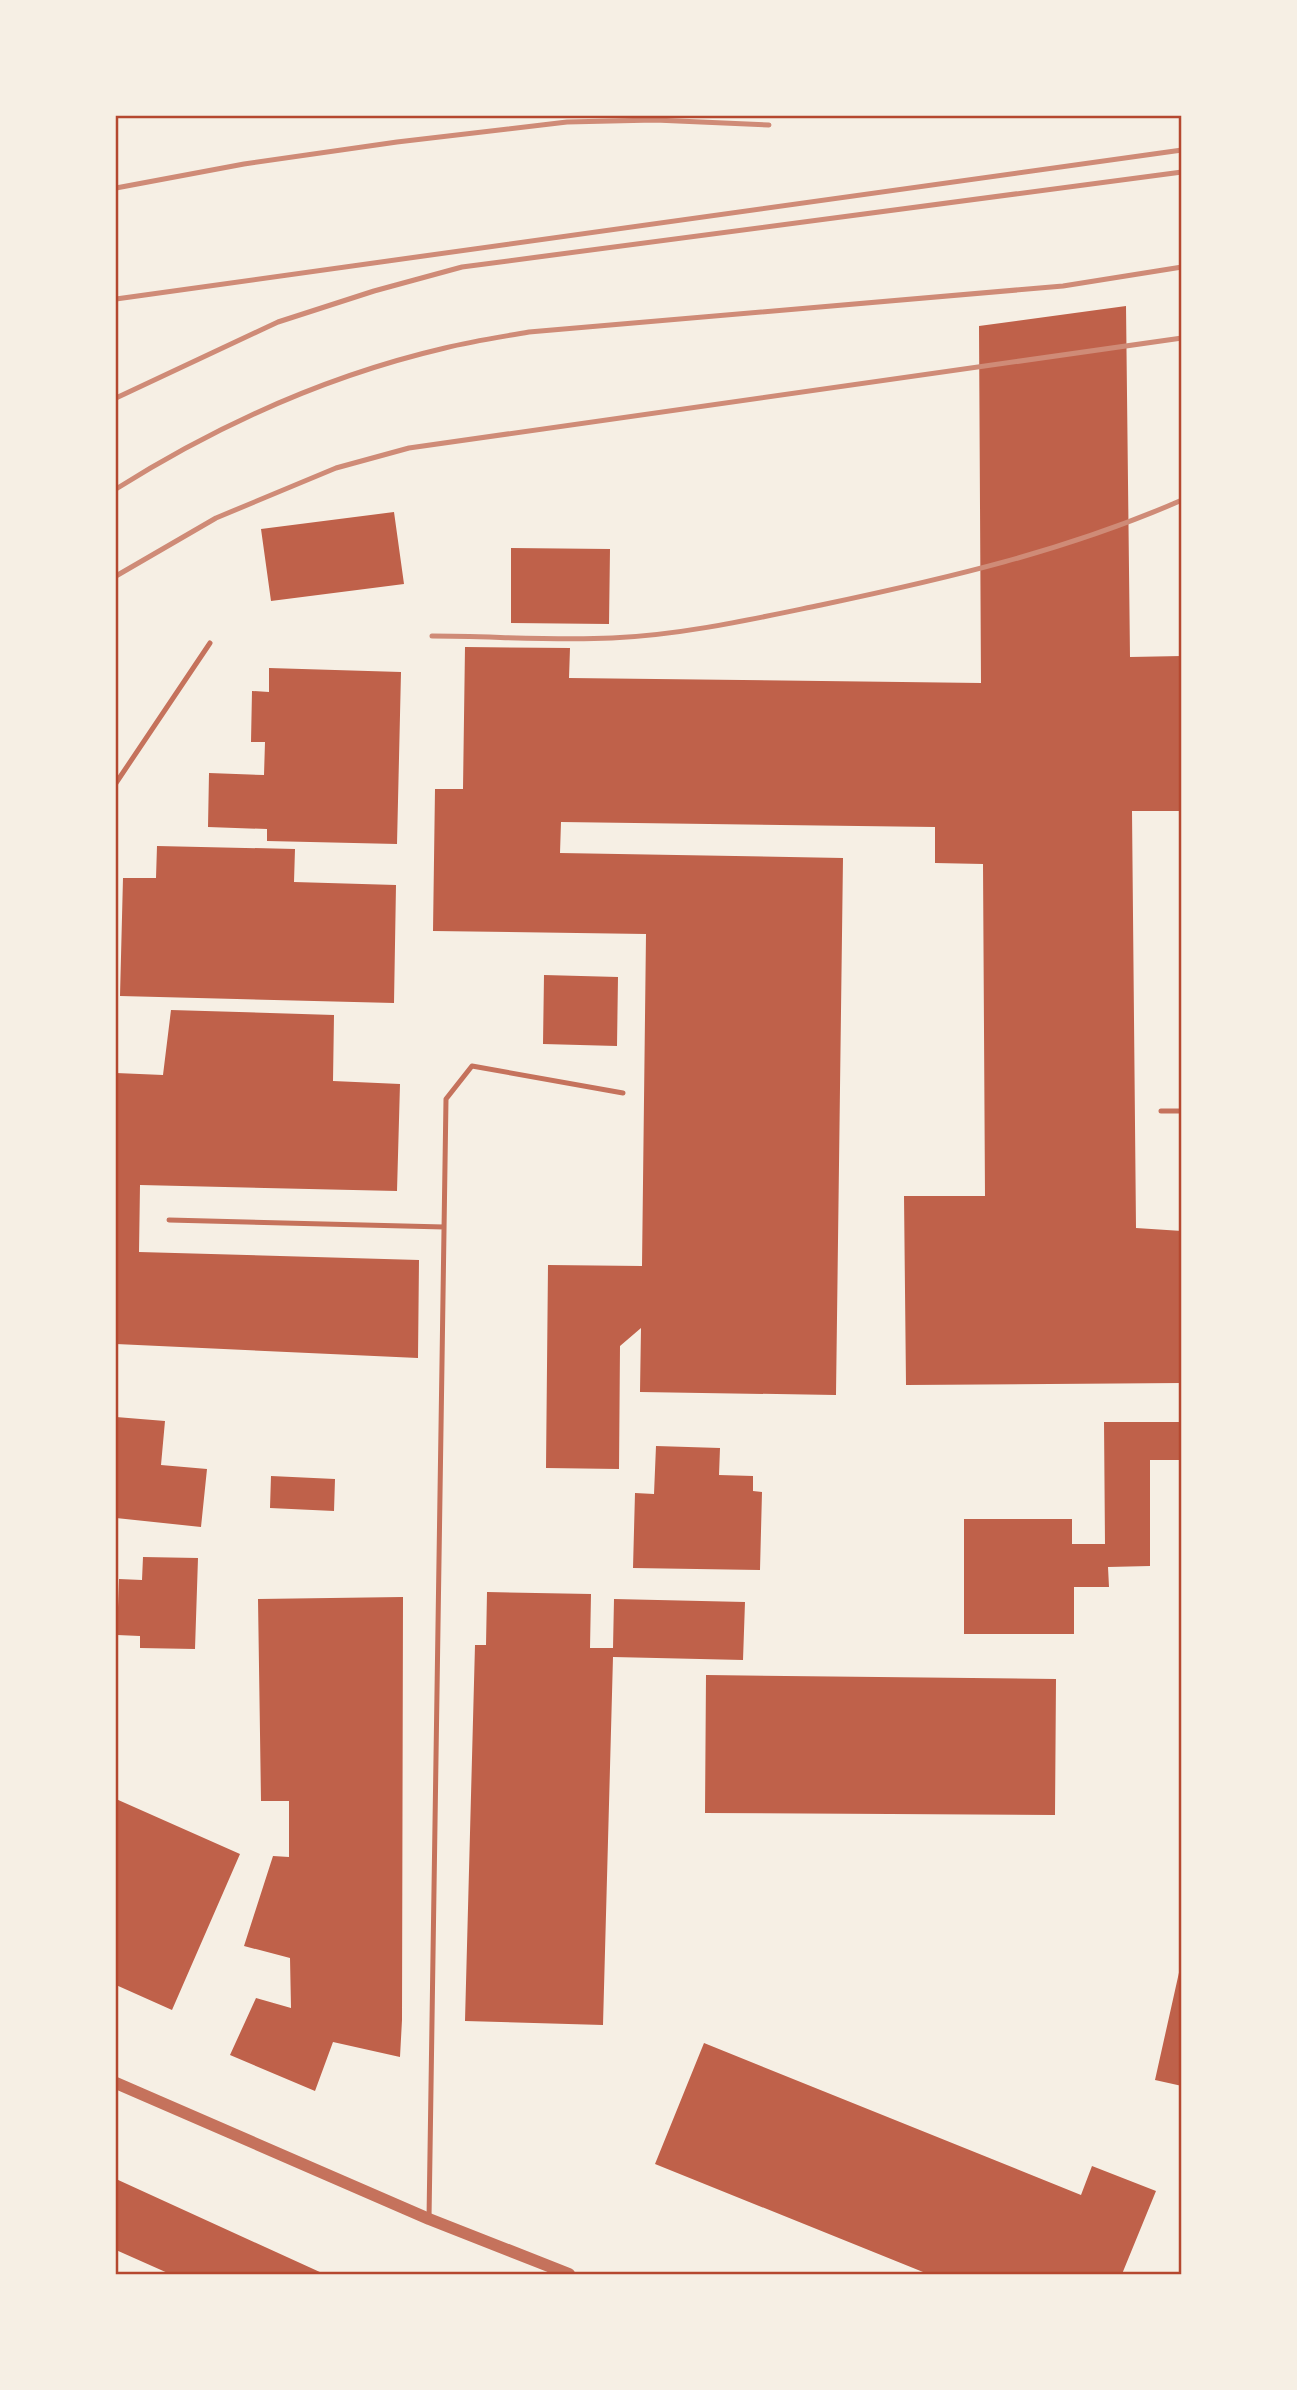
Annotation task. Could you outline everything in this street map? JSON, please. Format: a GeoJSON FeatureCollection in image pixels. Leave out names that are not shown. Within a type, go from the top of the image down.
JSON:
{"type":"FeatureCollection","features":[{"type":"Feature","properties":{"kind":"street"},"geometry":{"type":"LineString","coordinates":[[116,2083],[429,2219],[569,2274]]}},
{"type":"Feature","properties":{"kind":"lane"},"geometry":{"type":"LineString","coordinates":[[116,783],[210,643]]}},
{"type":"Feature","properties":{"kind":"lane"},"geometry":{"type":"LineString","coordinates":[[429,2219],[446,1100],[472,1066],[623,1093]]}},
{"type":"Feature","properties":{"kind":"lane"},"geometry":{"type":"LineString","coordinates":[[1161,1111],[1181,1111]]}},
{"type":"Feature","properties":{"kind":"lane"},"geometry":{"type":"LineString","coordinates":[[169,1220],[444,1227]]}},
{"type":"Feature","properties":{"kind":"building"},"geometry":{"type":"Polygon","coordinates":[[[1126,306],[1130,657],[1182,656],[1182,811],[1132,811],[1136,1228],[1182,1231],[1182,1383],[906,1385],[904,1196],[985,1196],[983,864],[935,863],[935,827],[561,822],[560,853],[843,858],[836,1395],[640,1392],[641,1328],[620,1346],[619,1469],[546,1468],[548,1265],[642,1266],[646,934],[433,931],[435,789],[463,789],[465,647],[570,648],[569,678],[981,683],[979,326],[1126,306]]]}},
{"type":"Feature","properties":{"kind":"building"},"geometry":{"type":"Polygon","coordinates":[[[394,512],[404,584],[271,601],[261,529],[394,512]]]}},
{"type":"Feature","properties":{"kind":"building"},"geometry":{"type":"Polygon","coordinates":[[[511,548],[610,549],[609,624],[511,623],[511,548]]]}},
{"type":"Feature","properties":{"kind":"building"},"geometry":{"type":"Polygon","coordinates":[[[269,668],[401,672],[397,844],[267,841],[267,829],[208,827],[209,773],[264,775],[265,742],[251,742],[252,691],[269,692],[269,668]]]}},
{"type":"Feature","properties":{"kind":"building"},"geometry":{"type":"Polygon","coordinates":[[[157,846],[295,849],[294,882],[396,885],[394,1003],[120,996],[123,878],[156,878],[157,846]]]}},
{"type":"Feature","properties":{"kind":"building"},"geometry":{"type":"Polygon","coordinates":[[[544,975],[618,977],[617,1046],[543,1044],[544,975]]]}},
{"type":"Feature","properties":{"kind":"building"},"geometry":{"type":"Polygon","coordinates":[[[171,1010],[334,1015],[333,1081],[400,1084],[397,1191],[140,1185],[139,1252],[419,1260],[418,1358],[116,1344],[116,1073],[163,1075],[171,1010]]]}},
{"type":"Feature","properties":{"kind":"building"},"geometry":{"type":"Polygon","coordinates":[[[116,1417],[165,1421],[161,1465],[207,1469],[201,1527],[116,1518],[116,1417]]]}},
{"type":"Feature","properties":{"kind":"building"},"geometry":{"type":"Polygon","coordinates":[[[1104,1422],[1180,1422],[1181,1460],[1150,1460],[1150,1566],[1108,1567],[1109,1587],[1074,1587],[1074,1634],[964,1634],[964,1519],[1072,1519],[1072,1544],[1105,1544],[1104,1422]]]}},
{"type":"Feature","properties":{"kind":"building"},"geometry":{"type":"Polygon","coordinates":[[[656,1446],[720,1448],[719,1475],[753,1476],[753,1491],[762,1492],[760,1570],[633,1568],[635,1493],[654,1494],[656,1446]]]}},
{"type":"Feature","properties":{"kind":"building"},"geometry":{"type":"Polygon","coordinates":[[[271,1476],[335,1479],[334,1511],[270,1508],[271,1476]]]}},
{"type":"Feature","properties":{"kind":"building"},"geometry":{"type":"Polygon","coordinates":[[[143,1557],[198,1558],[195,1649],[140,1648],[140,1636],[117,1635],[119,1579],[142,1580],[143,1557]]]}},
{"type":"Feature","properties":{"kind":"building"},"geometry":{"type":"Polygon","coordinates":[[[487,1592],[591,1594],[590,1648],[613,1648],[614,1599],[745,1602],[743,1660],[613,1657],[603,2025],[465,2021],[475,1645],[486,1645],[487,1592]]]}},
{"type":"Feature","properties":{"kind":"building"},"geometry":{"type":"Polygon","coordinates":[[[403,1597],[400,2057],[333,2042],[315,2091],[230,2055],[256,1998],[291,2008],[290,1958],[244,1946],[273,1856],[289,1857],[289,1801],[261,1801],[258,1599],[403,1597]]]}},
{"type":"Feature","properties":{"kind":"building"},"geometry":{"type":"Polygon","coordinates":[[[706,1675],[1056,1679],[1055,1815],[705,1813],[706,1675]]]}},
{"type":"Feature","properties":{"kind":"building"},"geometry":{"type":"Polygon","coordinates":[[[116,1799],[240,1854],[172,2010],[116,1985],[116,1799]]]}},
{"type":"Feature","properties":{"kind":"building"},"geometry":{"type":"Polygon","coordinates":[[[1182,1968],[1182,2086],[1155,2080],[1182,1968]]]}},
{"type":"Feature","properties":{"kind":"building"},"geometry":{"type":"Polygon","coordinates":[[[704,2043],[1081,2195],[1092,2166],[1156,2191],[1122,2274],[928,2274],[655,2164],[704,2043]]]}},
{"type":"Feature","properties":{"kind":"building"},"geometry":{"type":"Polygon","coordinates":[[[116,2179],[322,2273],[170,2274],[116,2250],[116,2179]]]}},
{"type":"Feature","properties":{"kind":"railway"},"geometry":{"type":"LineString","coordinates":[[116,188],[244,164],[567,122],[655,120],[769,125]]}},
{"type":"Feature","properties":{"kind":"railway"},"geometry":{"type":"LineString","coordinates":[[116,299],[1182,150]]}},
{"type":"Feature","properties":{"kind":"railway"},"geometry":{"type":"LineString","coordinates":[[116,398],[278,322],[374,291],[462,267],[1182,172]]}},
{"type":"Feature","properties":{"kind":"railway"},"geometry":{"type":"LineString","coordinates":[[116,489],[193,444],[274,405],[402,359],[466,343],[529,332],[1063,286],[1182,267]]}},
{"type":"Feature","properties":{"kind":"railway"},"geometry":{"type":"LineString","coordinates":[[116,576],[216,518],[336,468],[409,448],[1182,338]]}},
{"type":"Feature","properties":{"kind":"railway"},"geometry":{"type":"LineString","coordinates":[[432,636],[612,638],[717,626],[867,595],[1004,562],[1094,534],[1182,500]]}}]}
